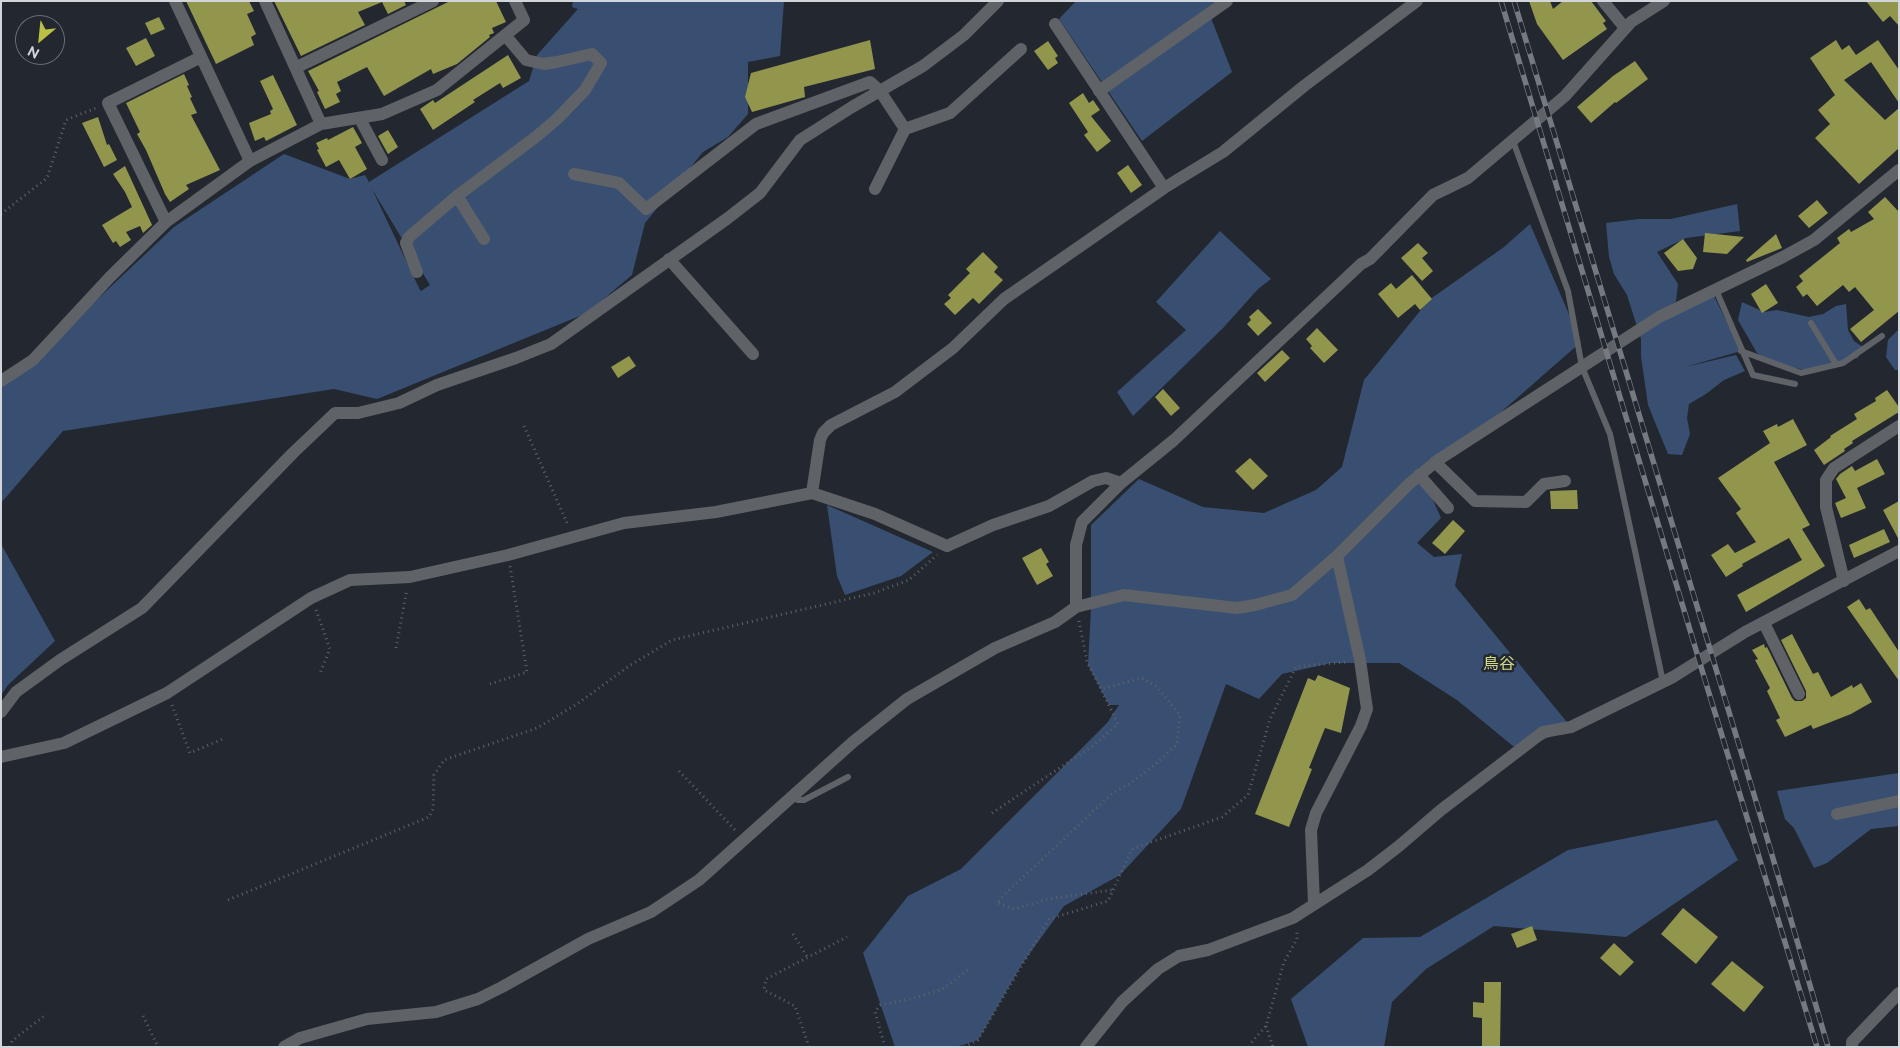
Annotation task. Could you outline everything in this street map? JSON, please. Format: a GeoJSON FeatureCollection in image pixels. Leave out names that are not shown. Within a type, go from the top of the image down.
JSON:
{"type":"FeatureCollection","features":[{"type":"Feature","properties":{"kind":"street"},"geometry":{"type":"LineString","coordinates":[[175,1],[250,161]]}},
{"type":"Feature","properties":{"kind":"street"},"geometry":{"type":"LineString","coordinates":[[264,1],[297,67],[322,124]]}},
{"type":"Feature","properties":{"kind":"street"},"geometry":{"type":"LineString","coordinates":[[297,67],[433,1]]}},
{"type":"Feature","properties":{"kind":"street"},"geometry":{"type":"LineString","coordinates":[[1,381],[33,360],[166,222],[195,203],[250,161],[322,124],[382,114],[437,90],[524,20],[515,1]]}},
{"type":"Feature","properties":{"kind":"street"},"geometry":{"type":"LineString","coordinates":[[1,712],[16,692],[60,660],[142,608],[293,453],[335,413],[358,413],[399,403],[437,385],[551,344],[728,218],[760,192],[800,140],[923,66],[957,40],[998,1]]}},
{"type":"Feature","properties":{"kind":"street"},"geometry":{"type":"LineString","coordinates":[[1099,91],[1227,1]]}},
{"type":"Feature","properties":{"kind":"street"},"geometry":{"type":"LineString","coordinates":[[812,493],[820,440],[823,433],[831,425],[895,392],[953,348],[1004,299],[1164,188],[1223,152],[1304,86],[1417,1]]}},
{"type":"Feature","properties":{"kind":"street"},"geometry":{"type":"LineString","coordinates":[[1603,1],[1625,28]]}},
{"type":"Feature","properties":{"kind":"street"},"geometry":{"type":"LineString","coordinates":[[1076,607],[1076,545],[1082,522],[1121,483],[1174,440],[1354,271],[1370,259],[1433,195],[1468,178],[1565,96],[1631,22],[1664,1]]}},
{"type":"Feature","properties":{"kind":"street"},"geometry":{"type":"LineString","coordinates":[[1055,24],[1164,188]]}},
{"type":"Feature","properties":{"kind":"street"},"geometry":{"type":"LineString","coordinates":[[417,272],[406,243],[409,237],[457,196],[523,147],[557,118],[585,90],[601,63],[592,54],[544,64],[526,60],[505,35]]}},
{"type":"Feature","properties":{"kind":"street"},"geometry":{"type":"LineString","coordinates":[[875,189],[905,129],[950,113],[1022,49]]}},
{"type":"Feature","properties":{"kind":"street"},"geometry":{"type":"LineString","coordinates":[[166,222],[108,103],[201,57]]}},
{"type":"Feature","properties":{"kind":"street"},"geometry":{"type":"LineString","coordinates":[[574,174],[619,183],[646,209],[756,124],[870,82],[880,91],[905,129]]}},
{"type":"Feature","properties":{"kind":"street"},"geometry":{"type":"LineString","coordinates":[[360,118],[382,160]]}},
{"type":"Feature","properties":{"kind":"street"},"geometry":{"type":"LineString","coordinates":[[284,1047],[300,1038],[367,1019],[436,1012],[478,999],[588,939],[651,912],[699,880],[853,742],[907,699],[995,648],[1055,622],[1076,607],[1124,595],[1237,608],[1292,595],[1337,556],[1419,475],[1435,462],[1659,317],[1814,240],[1899,170]]}},
{"type":"Feature","properties":{"kind":"street"},"geometry":{"type":"LineString","coordinates":[[457,196],[484,239]]}},
{"type":"Feature","properties":{"kind":"street"},"geometry":{"type":"LineString","coordinates":[[668,260],[753,354]]}},
{"type":"Feature","properties":{"kind":"street"},"geometry":{"type":"LineString","coordinates":[[1844,581],[1826,507],[1826,480],[1834,468],[1899,426]]}},
{"type":"Feature","properties":{"kind":"street"},"geometry":{"type":"LineString","coordinates":[[1435,462],[1475,501],[1526,502],[1544,484],[1565,481]]}},
{"type":"Feature","properties":{"kind":"street"},"geometry":{"type":"LineString","coordinates":[[1419,475],[1448,508]]}},
{"type":"Feature","properties":{"kind":"street"},"geometry":{"type":"LineString","coordinates":[[1,757],[64,743],[167,693],[311,598],[350,580],[410,577],[508,555],[624,523],[716,512],[812,493],[875,514],[946,546],[993,525],[1049,506],[1093,481],[1106,478],[1121,483]]}},
{"type":"Feature","properties":{"kind":"street"},"geometry":{"type":"LineString","coordinates":[[1086,1047],[1122,1002],[1158,969],[1179,956],[1208,950],[1297,916],[1376,864],[1441,810],[1543,732],[1571,727],[1668,680],[1745,632],[1899,551]]}},
{"type":"Feature","properties":{"kind":"street"},"geometry":{"type":"LineString","coordinates":[[1314,904],[1311,830],[1316,813],[1361,726],[1367,709],[1360,660],[1337,556]]}},
{"type":"Feature","properties":{"kind":"street"},"geometry":{"type":"LineString","coordinates":[[1764,622],[1799,694]]}},
{"type":"Feature","properties":{"kind":"street"},"geometry":{"type":"LineString","coordinates":[[1837,814],[1899,802]]}},
{"type":"Feature","properties":{"kind":"street"},"geometry":{"type":"LineString","coordinates":[[1852,1047],[1852,1042],[1899,993]]}},
{"type":"Feature","properties":{"kind":"lane"},"geometry":{"type":"LineString","coordinates":[[1512,139],[1568,291],[1582,367],[1610,434],[1668,680]]}},
{"type":"Feature","properties":{"kind":"lane"},"geometry":{"type":"LineString","coordinates":[[1716,290],[1753,375],[1795,384]]}},
{"type":"Feature","properties":{"kind":"lane"},"geometry":{"type":"LineString","coordinates":[[1811,323],[1836,364]]}},
{"type":"Feature","properties":{"kind":"lane"},"geometry":{"type":"LineString","coordinates":[[1741,351],[1801,373],[1843,363],[1882,336]]}},
{"type":"Feature","properties":{"kind":"lane"},"geometry":{"type":"LineString","coordinates":[[791,797],[804,800],[848,777]]}},
{"type":"Feature","properties":{"kind":"path"},"geometry":{"type":"LineString","coordinates":[[1,214],[48,178],[66,120],[108,103]]}},
{"type":"Feature","properties":{"kind":"path"},"geometry":{"type":"LineString","coordinates":[[524,426],[573,537]]}},
{"type":"Feature","properties":{"kind":"path"},"geometry":{"type":"LineString","coordinates":[[228,900],[429,818],[433,809],[434,775],[444,760],[536,728],[577,704],[629,666],[672,640],[874,593],[909,580],[946,546]]}},
{"type":"Feature","properties":{"kind":"path"},"geometry":{"type":"LineString","coordinates":[[490,684],[527,672],[508,555]]}},
{"type":"Feature","properties":{"kind":"path"},"geometry":{"type":"LineString","coordinates":[[396,648],[410,577]]}},
{"type":"Feature","properties":{"kind":"path"},"geometry":{"type":"LineString","coordinates":[[311,598],[330,649],[320,672]]}},
{"type":"Feature","properties":{"kind":"path"},"geometry":{"type":"LineString","coordinates":[[992,813],[1094,745],[1118,724],[1087,662],[1076,607]]}},
{"type":"Feature","properties":{"kind":"path"},"geometry":{"type":"LineString","coordinates":[[964,1047],[978,1040],[1049,919],[1108,901],[1132,849],[1222,817],[1248,795],[1270,719],[1296,667],[1360,660]]}},
{"type":"Feature","properties":{"kind":"path"},"geometry":{"type":"LineString","coordinates":[[1101,689],[1142,678],[1157,687],[1180,715],[1177,744],[1158,762],[1114,792],[997,903],[1014,909],[1048,899],[1113,890]]}},
{"type":"Feature","properties":{"kind":"path"},"geometry":{"type":"LineString","coordinates":[[167,693],[190,753],[225,738]]}},
{"type":"Feature","properties":{"kind":"path"},"geometry":{"type":"LineString","coordinates":[[678,771],[744,840]]}},
{"type":"Feature","properties":{"kind":"path"},"geometry":{"type":"LineString","coordinates":[[1250,1047],[1251,1043],[1266,1026],[1284,962],[1296,939],[1297,916]]}},
{"type":"Feature","properties":{"kind":"path"},"geometry":{"type":"LineString","coordinates":[[793,934],[808,958]]}},
{"type":"Feature","properties":{"kind":"path"},"geometry":{"type":"LineString","coordinates":[[808,1047],[795,1006],[764,990],[766,980],[847,937]]}},
{"type":"Feature","properties":{"kind":"path"},"geometry":{"type":"LineString","coordinates":[[884,1047],[875,1012],[880,1005],[941,990],[968,970]]}},
{"type":"Feature","properties":{"kind":"path"},"geometry":{"type":"LineString","coordinates":[[10,1047],[12,1041],[44,1016]]}},
{"type":"Feature","properties":{"kind":"path"},"geometry":{"type":"LineString","coordinates":[[143,1016],[158,1047]]}},
{"type":"Feature","properties":{"kind":"path"},"geometry":{"type":"LineString","coordinates":[[1266,1026],[1273,1047]]}},
{"type":"Feature","properties":{"kind":"shaded area"},"geometry":{"type":"Polygon","coordinates":[[[573,1],[784,1],[780,56],[748,62],[748,114],[728,137],[703,152],[645,223],[632,275],[587,313],[377,399],[334,389],[63,431],[1,503],[1,385],[33,360],[174,227],[284,154],[350,179],[365,175],[369,182],[529,81],[537,55],[578,9],[572,7],[573,1]],[[372,189],[420,290],[430,285],[372,189]]]}},
{"type":"Feature","properties":{"kind":"shaded area"},"geometry":{"type":"Polygon","coordinates":[[[1076,1],[1226,1],[1211,18],[1232,72],[1142,141],[1059,19],[1076,1]]]}},
{"type":"Feature","properties":{"kind":"shaded area"},"geometry":{"type":"Polygon","coordinates":[[[1737,204],[1740,231],[1686,238],[1657,252],[1678,284],[1676,301],[1659,317],[1712,292],[1741,351],[1685,367],[1736,355],[1745,371],[1724,380],[1689,404],[1687,418],[1690,434],[1682,455],[1668,454],[1648,405],[1641,356],[1641,339],[1627,295],[1614,274],[1609,257],[1606,223],[1639,219],[1671,219],[1737,204]]]}},
{"type":"Feature","properties":{"kind":"shaded area"},"geometry":{"type":"Polygon","coordinates":[[[1530,224],[1581,342],[1468,441],[1428,468],[1425,482],[1441,518],[1417,543],[1434,557],[1462,554],[1455,586],[1571,727],[1519,751],[1457,700],[1399,663],[1331,663],[1282,674],[1259,699],[1226,684],[1181,809],[1120,875],[1064,906],[1022,964],[978,1040],[956,1047],[895,1047],[863,953],[908,896],[961,869],[1107,723],[1119,705],[1109,705],[1088,665],[1091,609],[1091,525],[1139,479],[1203,507],[1264,513],[1316,490],[1342,467],[1364,380],[1429,300],[1504,247],[1530,224]]]}},
{"type":"Feature","properties":{"kind":"shaded area"},"geometry":{"type":"Polygon","coordinates":[[[1220,231],[1271,279],[1258,289],[1224,327],[1133,416],[1117,392],[1186,330],[1156,302],[1220,231]]]}},
{"type":"Feature","properties":{"kind":"shaded area"},"geometry":{"type":"Polygon","coordinates":[[[1742,302],[1764,312],[1777,310],[1809,317],[1823,314],[1836,306],[1846,304],[1848,330],[1854,341],[1863,347],[1858,358],[1804,370],[1771,362],[1757,353],[1738,320],[1742,302]]]}},
{"type":"Feature","properties":{"kind":"shaded area"},"geometry":{"type":"Polygon","coordinates":[[[1899,329],[1899,370],[1895,370],[1886,357],[1888,340],[1899,329]]]}},
{"type":"Feature","properties":{"kind":"shaded area"},"geometry":{"type":"Polygon","coordinates":[[[827,505],[933,552],[901,576],[845,595],[837,576],[827,505]]]}},
{"type":"Feature","properties":{"kind":"shaded area"},"geometry":{"type":"Polygon","coordinates":[[[1,544],[55,641],[8,685],[1,695],[1,544]]]}},
{"type":"Feature","properties":{"kind":"shaded area"},"geometry":{"type":"Polygon","coordinates":[[[1899,773],[1899,826],[1871,829],[1827,863],[1814,868],[1794,828],[1785,819],[1777,791],[1899,773]]]}},
{"type":"Feature","properties":{"kind":"shaded area"},"geometry":{"type":"Polygon","coordinates":[[[1717,820],[1738,860],[1626,937],[1494,926],[1426,969],[1392,1002],[1384,1047],[1308,1047],[1291,999],[1363,938],[1420,937],[1568,850],[1717,820]]]}},
{"type":"Feature","properties":{"kind":"building"},"geometry":{"type":"Polygon","coordinates":[[[186,1],[249,1],[254,11],[247,14],[256,34],[251,37],[254,45],[216,64],[186,1]]]}},
{"type":"Feature","properties":{"kind":"building"},"geometry":{"type":"Polygon","coordinates":[[[274,1],[404,1],[406,5],[388,14],[382,2],[358,12],[365,25],[301,56],[274,1]]]}},
{"type":"Feature","properties":{"kind":"building"},"geometry":{"type":"Polygon","coordinates":[[[450,1],[496,1],[506,22],[492,28],[494,33],[489,35],[490,37],[457,64],[433,74],[431,69],[384,96],[367,67],[337,82],[341,91],[336,94],[340,102],[325,109],[317,92],[319,91],[308,71],[450,1]]]}},
{"type":"Feature","properties":{"kind":"building"},"geometry":{"type":"Polygon","coordinates":[[[1529,1],[1550,1],[1553,9],[1563,1],[1591,1],[1606,21],[1603,23],[1607,29],[1563,60],[1537,24],[1529,1]]]}},
{"type":"Feature","properties":{"kind":"building"},"geometry":{"type":"Polygon","coordinates":[[[1866,1],[1899,1],[1899,26],[1890,16],[1883,22],[1866,1]]]}},
{"type":"Feature","properties":{"kind":"building"},"geometry":{"type":"Polygon","coordinates":[[[159,17],[165,29],[151,35],[145,23],[159,17]]]}},
{"type":"Feature","properties":{"kind":"building"},"geometry":{"type":"Polygon","coordinates":[[[146,38],[155,56],[136,66],[126,48],[146,38]]]}},
{"type":"Feature","properties":{"kind":"building"},"geometry":{"type":"Polygon","coordinates":[[[870,40],[875,69],[804,87],[805,97],[752,112],[745,97],[751,73],[870,40]]]}},
{"type":"Feature","properties":{"kind":"building"},"geometry":{"type":"Polygon","coordinates":[[[1836,40],[1842,50],[1849,45],[1856,55],[1878,40],[1899,70],[1899,103],[1871,62],[1844,80],[1885,120],[1899,108],[1899,148],[1859,184],[1815,138],[1830,124],[1818,110],[1835,95],[1810,58],[1836,40]]]}},
{"type":"Feature","properties":{"kind":"building"},"geometry":{"type":"Polygon","coordinates":[[[1048,41],[1058,56],[1055,58],[1058,63],[1048,70],[1034,51],[1048,41]]]}},
{"type":"Feature","properties":{"kind":"building"},"geometry":{"type":"Polygon","coordinates":[[[508,55],[521,78],[503,88],[500,83],[473,100],[475,102],[433,130],[420,109],[433,100],[435,103],[508,55]]]}},
{"type":"Feature","properties":{"kind":"building"},"geometry":{"type":"Polygon","coordinates":[[[1635,61],[1648,79],[1615,102],[1591,123],[1577,107],[1613,76],[1635,61]]]}},
{"type":"Feature","properties":{"kind":"building"},"geometry":{"type":"Polygon","coordinates":[[[184,74],[192,97],[190,98],[197,113],[191,115],[220,170],[186,185],[189,189],[170,202],[137,134],[140,132],[126,103],[184,74]]]}},
{"type":"Feature","properties":{"kind":"building"},"geometry":{"type":"Polygon","coordinates":[[[273,75],[297,125],[266,141],[264,137],[255,141],[249,123],[271,114],[270,111],[273,109],[260,81],[273,75]]]}},
{"type":"Feature","properties":{"kind":"building"},"geometry":{"type":"Polygon","coordinates":[[[1083,93],[1089,103],[1093,100],[1100,110],[1091,116],[1111,141],[1097,152],[1084,135],[1088,132],[1069,103],[1083,93]]]}},
{"type":"Feature","properties":{"kind":"building"},"geometry":{"type":"Polygon","coordinates":[[[98,117],[107,145],[109,144],[117,160],[104,167],[82,123],[98,117]]]}},
{"type":"Feature","properties":{"kind":"building"},"geometry":{"type":"Polygon","coordinates":[[[353,127],[362,143],[355,147],[367,169],[350,179],[339,160],[326,167],[317,150],[319,149],[316,143],[327,138],[328,140],[353,127]]]}},
{"type":"Feature","properties":{"kind":"building"},"geometry":{"type":"Polygon","coordinates":[[[388,130],[398,147],[388,154],[378,136],[388,130]]]}},
{"type":"Feature","properties":{"kind":"building"},"geometry":{"type":"Polygon","coordinates":[[[1128,165],[1142,185],[1131,193],[1117,173],[1128,165]]]}},
{"type":"Feature","properties":{"kind":"building"},"geometry":{"type":"Polygon","coordinates":[[[125,166],[152,225],[143,233],[140,226],[126,232],[131,240],[120,247],[116,241],[113,243],[102,225],[132,207],[113,174],[125,166]]]}},
{"type":"Feature","properties":{"kind":"building"},"geometry":{"type":"Polygon","coordinates":[[[1885,197],[1899,212],[1899,311],[1861,342],[1850,329],[1874,310],[1855,287],[1849,292],[1843,285],[1817,306],[1807,294],[1803,297],[1796,287],[1803,281],[1799,276],[1840,243],[1837,238],[1849,229],[1851,232],[1874,219],[1868,212],[1885,197]]]}},
{"type":"Feature","properties":{"kind":"building"},"geometry":{"type":"Polygon","coordinates":[[[1817,200],[1828,213],[1809,228],[1798,216],[1817,200]]]}},
{"type":"Feature","properties":{"kind":"building"},"geometry":{"type":"Polygon","coordinates":[[[1705,233],[1744,237],[1727,254],[1703,252],[1705,233]]]}},
{"type":"Feature","properties":{"kind":"building"},"geometry":{"type":"Polygon","coordinates":[[[1776,234],[1782,248],[1747,262],[1746,260],[1776,234]]]}},
{"type":"Feature","properties":{"kind":"building"},"geometry":{"type":"Polygon","coordinates":[[[1683,239],[1697,258],[1693,269],[1678,271],[1664,253],[1683,239]]]}},
{"type":"Feature","properties":{"kind":"building"},"geometry":{"type":"Polygon","coordinates":[[[1418,243],[1428,253],[1422,258],[1433,271],[1422,281],[1401,258],[1418,243]]]}},
{"type":"Feature","properties":{"kind":"building"},"geometry":{"type":"Polygon","coordinates":[[[983,252],[998,267],[994,272],[1003,280],[979,304],[973,298],[955,315],[944,304],[951,298],[948,295],[970,273],[966,269],[983,252]]]}},
{"type":"Feature","properties":{"kind":"building"},"geometry":{"type":"Polygon","coordinates":[[[1412,275],[1432,299],[1420,310],[1415,304],[1398,318],[1378,294],[1391,283],[1396,289],[1412,275]]]}},
{"type":"Feature","properties":{"kind":"building"},"geometry":{"type":"Polygon","coordinates":[[[1766,284],[1778,303],[1762,313],[1751,294],[1766,284]]]}},
{"type":"Feature","properties":{"kind":"building"},"geometry":{"type":"Polygon","coordinates":[[[1258,309],[1272,323],[1258,336],[1247,324],[1251,320],[1249,317],[1258,309]]]}},
{"type":"Feature","properties":{"kind":"building"},"geometry":{"type":"Polygon","coordinates":[[[1317,328],[1338,350],[1324,363],[1310,348],[1312,346],[1306,339],[1317,328]]]}},
{"type":"Feature","properties":{"kind":"building"},"geometry":{"type":"Polygon","coordinates":[[[1282,350],[1290,358],[1265,382],[1257,373],[1282,350]]]}},
{"type":"Feature","properties":{"kind":"building"},"geometry":{"type":"Polygon","coordinates":[[[629,356],[636,366],[618,378],[611,367],[629,356]]]}},
{"type":"Feature","properties":{"kind":"building"},"geometry":{"type":"Polygon","coordinates":[[[1163,389],[1180,408],[1171,416],[1155,397],[1163,389]]]}},
{"type":"Feature","properties":{"kind":"building"},"geometry":{"type":"Polygon","coordinates":[[[1887,390],[1899,407],[1899,412],[1852,441],[1853,443],[1844,449],[1845,451],[1824,465],[1814,450],[1830,436],[1857,419],[1854,414],[1876,401],[1875,398],[1887,390]]]}},
{"type":"Feature","properties":{"kind":"building"},"geometry":{"type":"Polygon","coordinates":[[[1793,419],[1807,445],[1774,462],[1810,525],[1802,529],[1825,566],[1746,612],[1737,595],[1802,560],[1789,538],[1742,564],[1743,566],[1726,577],[1711,555],[1728,544],[1735,553],[1756,542],[1736,513],[1741,509],[1718,478],[1770,443],[1763,431],[1777,424],[1778,427],[1793,419]]]}},
{"type":"Feature","properties":{"kind":"building"},"geometry":{"type":"Polygon","coordinates":[[[1250,458],[1268,476],[1253,490],[1235,471],[1250,458]]]}},
{"type":"Feature","properties":{"kind":"building"},"geometry":{"type":"Polygon","coordinates":[[[1877,459],[1885,474],[1857,488],[1866,508],[1841,518],[1835,503],[1846,498],[1836,479],[1852,466],[1855,471],[1877,459]]]}},
{"type":"Feature","properties":{"kind":"building"},"geometry":{"type":"Polygon","coordinates":[[[1577,490],[1578,509],[1551,509],[1550,491],[1577,490]]]}},
{"type":"Feature","properties":{"kind":"building"},"geometry":{"type":"Polygon","coordinates":[[[1899,501],[1899,540],[1883,510],[1899,501]]]}},
{"type":"Feature","properties":{"kind":"building"},"geometry":{"type":"Polygon","coordinates":[[[1453,520],[1465,531],[1445,554],[1432,543],[1453,520]]]}},
{"type":"Feature","properties":{"kind":"building"},"geometry":{"type":"Polygon","coordinates":[[[1884,529],[1890,542],[1854,558],[1849,545],[1884,529]]]}},
{"type":"Feature","properties":{"kind":"building"},"geometry":{"type":"Polygon","coordinates":[[[1041,548],[1049,562],[1046,564],[1053,576],[1037,585],[1022,558],[1041,548]]]}},
{"type":"Feature","properties":{"kind":"building"},"geometry":{"type":"Polygon","coordinates":[[[1859,599],[1866,610],[1870,608],[1899,652],[1899,681],[1847,607],[1859,599]]]}},
{"type":"Feature","properties":{"kind":"building"},"geometry":{"type":"Polygon","coordinates":[[[1792,634],[1813,674],[1818,672],[1831,697],[1852,685],[1853,688],[1861,683],[1872,702],[1851,714],[1813,729],[1811,725],[1785,737],[1776,720],[1780,718],[1767,691],[1770,688],[1755,660],[1758,659],[1752,650],[1764,644],[1765,648],[1767,647],[1792,698],[1795,701],[1802,701],[1806,698],[1806,691],[1781,640],[1792,634]]]}},
{"type":"Feature","properties":{"kind":"building"},"geometry":{"type":"Polygon","coordinates":[[[1318,675],[1350,688],[1341,733],[1325,728],[1309,768],[1312,769],[1289,827],[1255,814],[1308,678],[1315,681],[1318,675]]]}},
{"type":"Feature","properties":{"kind":"building"},"geometry":{"type":"Polygon","coordinates":[[[1683,908],[1718,937],[1696,964],[1661,934],[1683,908]]]}},
{"type":"Feature","properties":{"kind":"building"},"geometry":{"type":"Polygon","coordinates":[[[1532,926],[1537,940],[1517,948],[1511,934],[1532,926]]]}},
{"type":"Feature","properties":{"kind":"building"},"geometry":{"type":"Polygon","coordinates":[[[1614,943],[1634,962],[1620,976],[1600,958],[1614,943]]]}},
{"type":"Feature","properties":{"kind":"building"},"geometry":{"type":"Polygon","coordinates":[[[1732,961],[1764,987],[1744,1012],[1711,984],[1732,961]]]}},
{"type":"Feature","properties":{"kind":"building"},"geometry":{"type":"Polygon","coordinates":[[[1484,982],[1501,982],[1500,1047],[1482,1047],[1482,1018],[1473,1017],[1473,1002],[1484,1003],[1484,982]]]}},
{"type":"Feature","properties":{"kind":"railway"},"geometry":{"type":"LineString","coordinates":[[1501,1],[1817,1047]]}},
{"type":"Feature","properties":{"kind":"railway"},"geometry":{"type":"LineString","coordinates":[[1514,1],[1765,831],[1828,1047]]}},
{"type":"Feature","properties":{"kind":"district","name":"鳥谷"},"geometry":{"type":"Point","coordinates":[1499,664]}}]}
